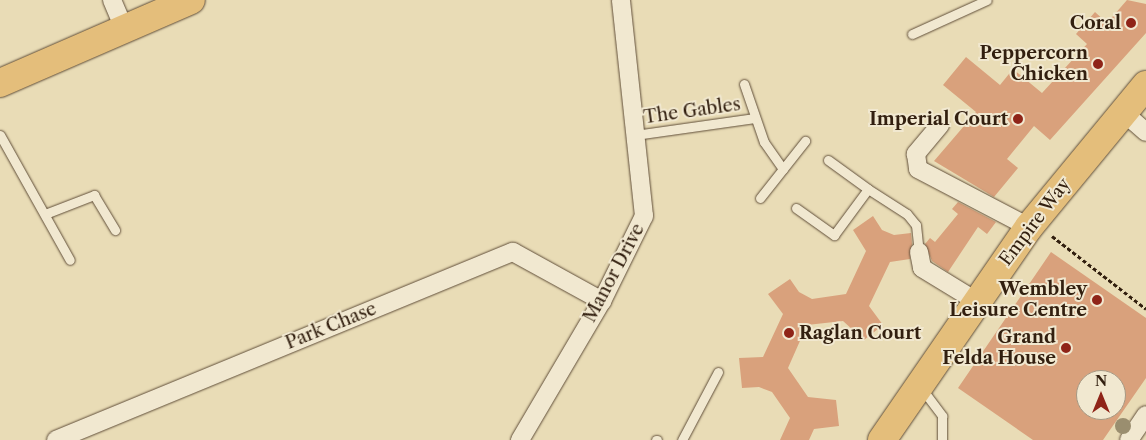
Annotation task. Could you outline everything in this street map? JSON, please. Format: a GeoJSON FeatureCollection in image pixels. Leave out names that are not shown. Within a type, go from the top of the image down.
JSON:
{"type":"FeatureCollection","features":[{"type":"Feature","properties":{"kind":"main road"},"geometry":{"type":"LineString","coordinates":[[0,83],[191,0]]}},
{"type":"Feature","properties":{"kind":"main road","name":"Empire Way"},"geometry":{"type":"LineString","coordinates":[[882,440],[918,384],[976,301],[1039,231],[1123,112],[1146,85]]}},
{"type":"Feature","properties":{"kind":"street"},"geometry":{"type":"LineString","coordinates":[[112,0],[124,28]]}},
{"type":"Feature","properties":{"kind":"street","name":"Manor Drive"},"geometry":{"type":"LineString","coordinates":[[520,440],[602,301],[644,216],[621,0]]}},
{"type":"Feature","properties":{"kind":"street"},"geometry":{"type":"LineString","coordinates":[[1123,112],[1146,132]]}},
{"type":"Feature","properties":{"kind":"street"},"geometry":{"type":"LineString","coordinates":[[940,125],[916,154],[918,169],[1039,231]]}},
{"type":"Feature","properties":{"kind":"street","name":"Park Chase"},"geometry":{"type":"LineString","coordinates":[[56,440],[513,252],[602,301]]}},
{"type":"Feature","properties":{"kind":"street"},"geometry":{"type":"LineString","coordinates":[[919,252],[922,268],[976,301]]}},
{"type":"Feature","properties":{"kind":"street"},"geometry":{"type":"LineString","coordinates":[[1129,440],[1146,415]]}},
{"type":"Feature","properties":{"kind":"lane"},"geometry":{"type":"LineString","coordinates":[[912,34],[987,0]]}},
{"type":"Feature","properties":{"kind":"lane"},"geometry":{"type":"LineString","coordinates":[[744,84],[754,118],[783,169]]}},
{"type":"Feature","properties":{"kind":"lane","name":"The Gables"},"geometry":{"type":"LineString","coordinates":[[635,135],[754,118]]}},
{"type":"Feature","properties":{"kind":"lane"},"geometry":{"type":"LineString","coordinates":[[0,135],[70,260]]}},
{"type":"Feature","properties":{"kind":"lane"},"geometry":{"type":"LineString","coordinates":[[760,198],[805,141]]}},
{"type":"Feature","properties":{"kind":"lane"},"geometry":{"type":"LineString","coordinates":[[828,160],[907,214],[916,225],[919,252]]}},
{"type":"Feature","properties":{"kind":"lane"},"geometry":{"type":"LineString","coordinates":[[796,208],[834,235],[868,189]]}},
{"type":"Feature","properties":{"kind":"lane"},"geometry":{"type":"LineString","coordinates":[[45,214],[94,195],[114,230]]}},
{"type":"Feature","properties":{"kind":"lane"},"geometry":{"type":"LineString","coordinates":[[682,440],[718,372]]}},
{"type":"Feature","properties":{"kind":"lane"},"geometry":{"type":"LineString","coordinates":[[918,384],[942,416],[942,440]]}},
{"type":"Feature","properties":{"kind":"path"},"geometry":{"type":"LineString","coordinates":[[1039,231],[1146,309]]}},
{"type":"Feature","properties":{"kind":"building","name":"Imperial Court"},"geometry":{"type":"Polygon","coordinates":[[[1127,0],[1146,4],[1146,33],[1050,140],[1034,126],[1007,159],[1018,168],[994,197],[934,161],[976,112],[943,85],[966,57],[1000,85],[1013,69],[1042,93],[1087,44],[1076,34],[1095,12],[1107,23],[1127,0]]]}},
{"type":"Feature","properties":{"kind":"building"},"geometry":{"type":"Polygon","coordinates":[[[958,202],[996,222],[987,234],[978,227],[948,272],[932,261],[925,244],[930,238],[935,242],[958,214],[952,209],[958,202]]]}},
{"type":"Feature","properties":{"kind":"building","name":"Raglan Court"},"geometry":{"type":"Polygon","coordinates":[[[873,216],[882,230],[894,235],[911,233],[910,259],[890,262],[869,306],[883,325],[864,340],[843,321],[807,325],[788,368],[808,397],[836,400],[839,426],[814,429],[809,440],[780,440],[790,418],[772,392],[759,387],[742,388],[739,358],[763,357],[783,314],[768,294],[790,279],[799,292],[812,299],[846,294],[866,251],[853,230],[873,216]]]}},
{"type":"Feature","properties":{"kind":"building","name":"Grand Felda House"},"geometry":{"type":"Polygon","coordinates":[[[1051,252],[1146,318],[1146,378],[1126,407],[1126,370],[1076,370],[1076,420],[1117,420],[1103,440],[1033,440],[958,388],[1051,252]]]}},
{"type":"Feature","properties":{"kind":"place","name":"Coral"},"geometry":{"type":"Point","coordinates":[1131,23]}},
{"type":"Feature","properties":{"kind":"place","name":"Peppercorn Chicken"},"geometry":{"type":"Point","coordinates":[1098,64]}},
{"type":"Feature","properties":{"kind":"place","name":"Imperial Court"},"geometry":{"type":"Point","coordinates":[1018,119]}},
{"type":"Feature","properties":{"kind":"place","name":"Wembley Leisure Centre"},"geometry":{"type":"Point","coordinates":[1097,300]}},
{"type":"Feature","properties":{"kind":"place","name":"Raglan Court"},"geometry":{"type":"Point","coordinates":[789,333]}},
{"type":"Feature","properties":{"kind":"place","name":"Grand Felda House"},"geometry":{"type":"Point","coordinates":[1066,348]}}]}
